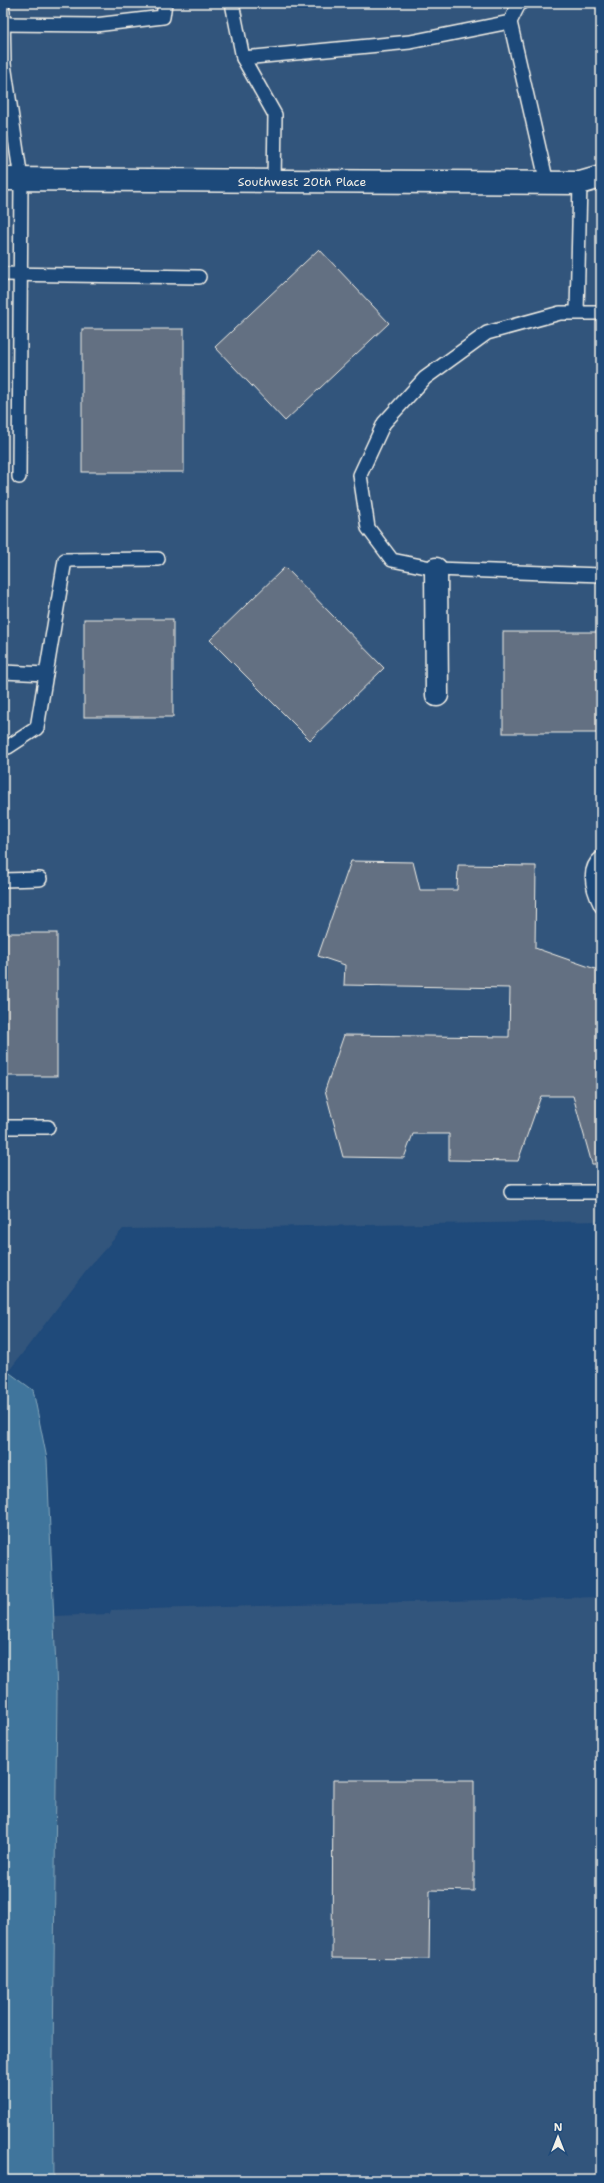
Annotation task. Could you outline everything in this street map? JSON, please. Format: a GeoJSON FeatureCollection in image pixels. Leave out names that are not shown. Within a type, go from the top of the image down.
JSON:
{"type":"FeatureCollection","features":[{"type":"Feature","properties":{"kind":"street","name":"Southwest 20th Place"},"geometry":{"type":"LineString","coordinates":[[12,179],[580,183],[601,178]]}},
{"type":"Feature","properties":{"kind":"street"},"geometry":{"type":"LineString","coordinates":[[436,569],[436,695]]}},
{"type":"Feature","properties":{"kind":"lane"},"geometry":{"type":"LineString","coordinates":[[3,24],[96,25],[163,17],[165,3]]}},
{"type":"Feature","properties":{"kind":"lane"},"geometry":{"type":"LineString","coordinates":[[232,3],[243,58],[274,115],[274,182]]}},
{"type":"Feature","properties":{"kind":"lane"},"geometry":{"type":"LineString","coordinates":[[522,3],[519,4],[510,22],[547,183]]}},
{"type":"Feature","properties":{"kind":"lane"},"geometry":{"type":"LineString","coordinates":[[3,11],[4,64],[20,274],[18,477]]}},
{"type":"Feature","properties":{"kind":"lane"},"geometry":{"type":"LineString","coordinates":[[243,58],[410,42],[510,22]]}},
{"type":"Feature","properties":{"kind":"lane"},"geometry":{"type":"LineString","coordinates":[[577,312],[580,183]]}},
{"type":"Feature","properties":{"kind":"lane"},"geometry":{"type":"LineString","coordinates":[[3,274],[198,277]]}},
{"type":"Feature","properties":{"kind":"lane"},"geometry":{"type":"LineString","coordinates":[[601,312],[560,313],[487,333],[425,378],[384,423],[360,475],[368,528],[392,560],[436,569],[601,575]]}},
{"type":"Feature","properties":{"kind":"lane"},"geometry":{"type":"LineString","coordinates":[[3,748],[8,747],[37,728],[65,560],[158,559]]}},
{"type":"Feature","properties":{"kind":"lane"},"geometry":{"type":"LineString","coordinates":[[3,672],[46,674]]}},
{"type":"Feature","properties":{"kind":"lane"},"geometry":{"type":"LineString","coordinates":[[601,858],[597,861],[592,874],[593,890],[601,906]]}},
{"type":"Feature","properties":{"kind":"lane"},"geometry":{"type":"LineString","coordinates":[[3,880],[40,879]]}},
{"type":"Feature","properties":{"kind":"lane"},"geometry":{"type":"LineString","coordinates":[[3,1127],[48,1127]]}},
{"type":"Feature","properties":{"kind":"lane"},"geometry":{"type":"LineString","coordinates":[[511,1192],[601,1192]]}},
{"type":"Feature","properties":{"kind":"shaded area"},"geometry":{"type":"Polygon","coordinates":[[[3,3],[601,3],[601,1221],[123,1229],[87,1269],[8,1372],[3,1368],[3,3]]]}},
{"type":"Feature","properties":{"kind":"shaded area"},"geometry":{"type":"Polygon","coordinates":[[[3,1368],[33,1390],[47,1459],[57,1693],[53,2058],[54,2180],[3,2180],[3,1368]]]}},
{"type":"Feature","properties":{"kind":"shaded area"},"geometry":{"type":"Polygon","coordinates":[[[601,1597],[601,2180],[54,2180],[53,2058],[57,1693],[54,1616],[110,1614],[111,1610],[601,1597]]]}},
{"type":"Feature","properties":{"kind":"building"},"geometry":{"type":"Polygon","coordinates":[[[319,249],[389,323],[285,421],[215,347],[319,249]]]}},
{"type":"Feature","properties":{"kind":"building"},"geometry":{"type":"Polygon","coordinates":[[[82,329],[184,329],[184,472],[82,472],[82,329]]]}},
{"type":"Feature","properties":{"kind":"building"},"geometry":{"type":"Polygon","coordinates":[[[285,567],[384,668],[310,740],[210,640],[285,567]]]}},
{"type":"Feature","properties":{"kind":"building"},"geometry":{"type":"Polygon","coordinates":[[[84,619],[173,619],[173,717],[84,717],[84,619]]]}},
{"type":"Feature","properties":{"kind":"building"},"geometry":{"type":"Polygon","coordinates":[[[503,632],[601,632],[601,733],[503,733],[503,632]]]}},
{"type":"Feature","properties":{"kind":"building"},"geometry":{"type":"Polygon","coordinates":[[[351,861],[413,862],[420,890],[457,890],[458,865],[536,866],[535,948],[601,971],[601,1164],[592,1164],[573,1096],[541,1096],[518,1161],[449,1160],[449,1134],[413,1134],[404,1158],[343,1157],[325,1090],[344,1035],[509,1037],[510,988],[344,985],[345,965],[318,956],[351,861]]]}},
{"type":"Feature","properties":{"kind":"building"},"geometry":{"type":"Polygon","coordinates":[[[3,933],[57,933],[57,1076],[3,1076],[3,933]]]}},
{"type":"Feature","properties":{"kind":"building"},"geometry":{"type":"Polygon","coordinates":[[[333,1780],[474,1780],[474,1891],[430,1890],[429,1959],[332,1958],[333,1780]]]}}]}
